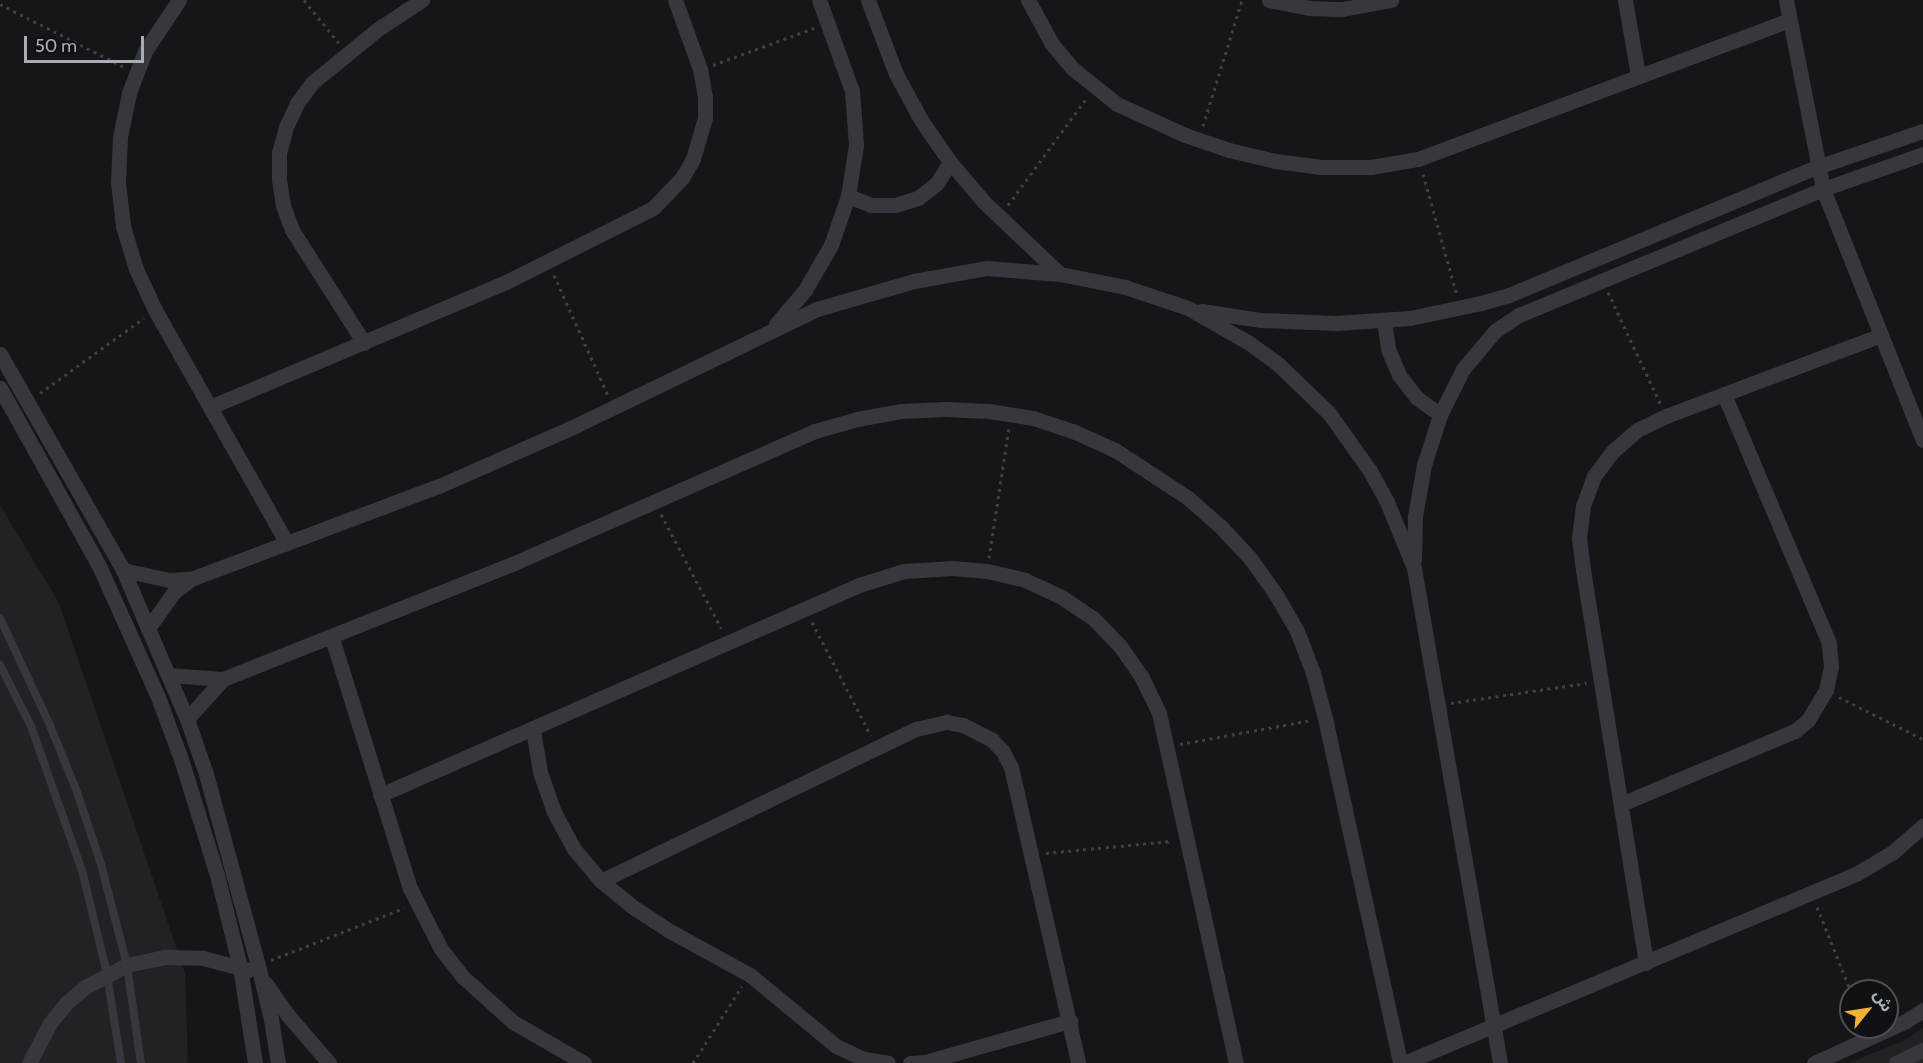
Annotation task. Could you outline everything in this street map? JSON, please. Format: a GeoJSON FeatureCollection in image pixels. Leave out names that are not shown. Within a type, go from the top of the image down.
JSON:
{"type":"FeatureCollection","features":[{"type":"Feature","properties":{"kind":"street"},"geometry":{"type":"LineString","coordinates":[[179,0],[145,51],[129,93],[120,137],[118,182],[123,226],[136,269],[155,310],[287,543]]}},
{"type":"Feature","properties":{"kind":"street"},"geometry":{"type":"LineString","coordinates":[[364,343],[292,230],[283,205],[279,179],[281,144],[297,103],[313,82],[348,53],[422,0]]}},
{"type":"Feature","properties":{"kind":"street"},"geometry":{"type":"LineString","coordinates":[[210,407],[364,343],[548,261],[652,208],[682,178],[693,159],[705,118],[705,97],[700,69],[675,0]]}},
{"type":"Feature","properties":{"kind":"street"},"geometry":{"type":"LineString","coordinates":[[772,329],[805,290],[831,245],[848,196],[856,145],[852,91],[819,0]]}},
{"type":"Feature","properties":{"kind":"street"},"geometry":{"type":"LineString","coordinates":[[868,0],[896,74],[921,120],[950,162],[999,216],[1060,274]]}},
{"type":"Feature","properties":{"kind":"street"},"geometry":{"type":"LineString","coordinates":[[1028,0],[1052,44],[1095,88],[1125,108],[1199,140],[1275,160],[1323,167],[1371,167],[1418,159],[1789,20]]}},
{"type":"Feature","properties":{"kind":"street"},"geometry":{"type":"LineString","coordinates":[[1269,0],[1310,8],[1343,9],[1392,0]]}},
{"type":"Feature","properties":{"kind":"street"},"geometry":{"type":"LineString","coordinates":[[1625,0],[1638,75]]}},
{"type":"Feature","properties":{"kind":"street"},"geometry":{"type":"LineString","coordinates":[[1786,0],[1823,189],[1923,440]]}},
{"type":"Feature","properties":{"kind":"street"},"geometry":{"type":"LineString","coordinates":[[1188,308],[1262,320],[1336,323],[1410,318],[1460,308],[1509,295],[1817,167],[1923,131]]}},
{"type":"Feature","properties":{"kind":"street"},"geometry":{"type":"LineString","coordinates":[[1500,1063],[1414,568],[1417,506],[1424,465],[1440,415],[1463,369],[1495,331],[1519,315],[1823,189],[1923,154]]}},
{"type":"Feature","properties":{"kind":"street"},"geometry":{"type":"LineString","coordinates":[[848,196],[871,205],[895,206],[918,198],[937,183],[950,162]]}},
{"type":"Feature","properties":{"kind":"street"},"geometry":{"type":"LineString","coordinates":[[149,627],[174,591],[190,579],[440,486],[614,407],[817,309],[914,280],[986,268],[1060,274],[1125,287],[1188,308],[1219,324],[1278,364],[1329,413],[1370,471],[1387,502],[1414,568]]}},
{"type":"Feature","properties":{"kind":"street"},"geometry":{"type":"LineString","coordinates":[[1384,320],[1388,349],[1399,375],[1417,398],[1440,415]]}},
{"type":"Feature","properties":{"kind":"street"},"geometry":{"type":"LineString","coordinates":[[1646,963],[1579,538],[1583,506],[1594,476],[1613,451],[1637,430],[1666,416],[1881,335]]}},
{"type":"Feature","properties":{"kind":"street"},"geometry":{"type":"LineString","coordinates":[[0,354],[123,570],[187,719],[206,774],[259,970],[278,1063]]}},
{"type":"Feature","properties":{"kind":"street"},"geometry":{"type":"LineString","coordinates":[[0,388],[99,568],[158,697],[182,762],[217,875],[240,967],[255,1063]]}},
{"type":"Feature","properties":{"kind":"street"},"geometry":{"type":"LineString","coordinates":[[1621,804],[1795,731],[1813,713],[1826,690],[1831,667],[1829,643],[1724,394]]}},
{"type":"Feature","properties":{"kind":"street"},"geometry":{"type":"LineString","coordinates":[[168,675],[223,679],[332,638],[656,503],[815,431],[858,418],[901,411],[945,409],[1011,415],[1075,432],[1115,450],[1188,498],[1220,526],[1250,558],[1275,593],[1297,631],[1326,718],[1402,1063],[1493,1028],[1856,874],[1884,857],[1923,826]]}},
{"type":"Feature","properties":{"kind":"street"},"geometry":{"type":"LineString","coordinates":[[380,795],[533,730],[859,585],[904,571],[952,568],[987,571],[1025,580],[1060,596],[1093,618],[1120,646],[1142,678],[1159,713],[1236,1063]]}},
{"type":"Feature","properties":{"kind":"street"},"geometry":{"type":"LineString","coordinates":[[123,570],[148,577],[190,579]]}},
{"type":"Feature","properties":{"kind":"street"},"geometry":{"type":"LineString","coordinates":[[332,638],[380,795],[417,903],[441,949],[463,977],[513,1022],[584,1063]]}},
{"type":"Feature","properties":{"kind":"street"},"geometry":{"type":"LineString","coordinates":[[187,719],[223,679]]}},
{"type":"Feature","properties":{"kind":"street"},"geometry":{"type":"LineString","coordinates":[[601,881],[931,724],[947,722],[979,731],[1003,752],[1011,767],[1078,1063]]}},
{"type":"Feature","properties":{"kind":"street"},"geometry":{"type":"LineString","coordinates":[[533,730],[540,772],[554,812],[574,849],[601,881],[633,907],[668,930],[750,975],[836,1046],[864,1059],[888,1063]]}},
{"type":"Feature","properties":{"kind":"street"},"geometry":{"type":"LineString","coordinates":[[29,1063],[50,1023],[66,1003],[106,974],[127,965],[164,957],[203,958],[259,970],[287,1014],[329,1063]]}},
{"type":"Feature","properties":{"kind":"street"},"geometry":{"type":"LineString","coordinates":[[1814,1063],[1906,1021],[1923,1010]]}},
{"type":"Feature","properties":{"kind":"street"},"geometry":{"type":"LineString","coordinates":[[910,1063],[925,1062],[1070,1021]]}},
{"type":"Feature","properties":{"kind":"street"},"geometry":{"type":"LineString","coordinates":[[1896,1063],[1923,1050]]}},
{"type":"Feature","properties":{"kind":"lane"},"geometry":{"type":"LineString","coordinates":[[0,618],[49,723],[77,792],[101,864],[127,965],[141,1063]]}},
{"type":"Feature","properties":{"kind":"lane"},"geometry":{"type":"LineString","coordinates":[[0,665],[31,726],[83,874],[106,974],[121,1063]]}},
{"type":"Feature","properties":{"kind":"path"},"geometry":{"type":"LineString","coordinates":[[304,0],[348,53]]}},
{"type":"Feature","properties":{"kind":"path"},"geometry":{"type":"LineString","coordinates":[[1199,140],[1242,0]]}},
{"type":"Feature","properties":{"kind":"path"},"geometry":{"type":"LineString","coordinates":[[0,4],[137,74]]}},
{"type":"Feature","properties":{"kind":"path"},"geometry":{"type":"LineString","coordinates":[[700,69],[827,23]]}},
{"type":"Feature","properties":{"kind":"path"},"geometry":{"type":"LineString","coordinates":[[999,216],[1095,88]]}},
{"type":"Feature","properties":{"kind":"path"},"geometry":{"type":"LineString","coordinates":[[1418,159],[1460,308]]}},
{"type":"Feature","properties":{"kind":"path"},"geometry":{"type":"LineString","coordinates":[[548,261],[614,407]]}},
{"type":"Feature","properties":{"kind":"path"},"geometry":{"type":"LineString","coordinates":[[1603,280],[1666,416]]}},
{"type":"Feature","properties":{"kind":"path"},"geometry":{"type":"LineString","coordinates":[[26,403],[155,310]]}},
{"type":"Feature","properties":{"kind":"path"},"geometry":{"type":"LineString","coordinates":[[987,571],[1011,415]]}},
{"type":"Feature","properties":{"kind":"path"},"geometry":{"type":"LineString","coordinates":[[656,503],[728,643]]}},
{"type":"Feature","properties":{"kind":"path"},"geometry":{"type":"LineString","coordinates":[[806,609],[877,748]]}},
{"type":"Feature","properties":{"kind":"path"},"geometry":{"type":"LineString","coordinates":[[1437,705],[1601,681]]}},
{"type":"Feature","properties":{"kind":"path"},"geometry":{"type":"LineString","coordinates":[[1826,690],[1923,739]]}},
{"type":"Feature","properties":{"kind":"path"},"geometry":{"type":"LineString","coordinates":[[1167,747],[1326,718]]}},
{"type":"Feature","properties":{"kind":"path"},"geometry":{"type":"LineString","coordinates":[[1032,854],[1188,840]]}},
{"type":"Feature","properties":{"kind":"path"},"geometry":{"type":"LineString","coordinates":[[1811,893],[1846,979]]}},
{"type":"Feature","properties":{"kind":"path"},"geometry":{"type":"LineString","coordinates":[[259,970],[417,903]]}},
{"type":"Feature","properties":{"kind":"path"},"geometry":{"type":"LineString","coordinates":[[693,1063],[750,975]]}},
{"type":"Feature","properties":{"kind":"shaded area"},"geometry":{"type":"Polygon","coordinates":[[[0,505],[59,603],[185,973],[188,1063],[0,1063],[0,505]]]}},
{"type":"Feature","properties":{"kind":"shaded area"},"geometry":{"type":"Polygon","coordinates":[[[1923,1028],[1923,1063],[1849,1063],[1905,1040],[1923,1028]]]}}]}
